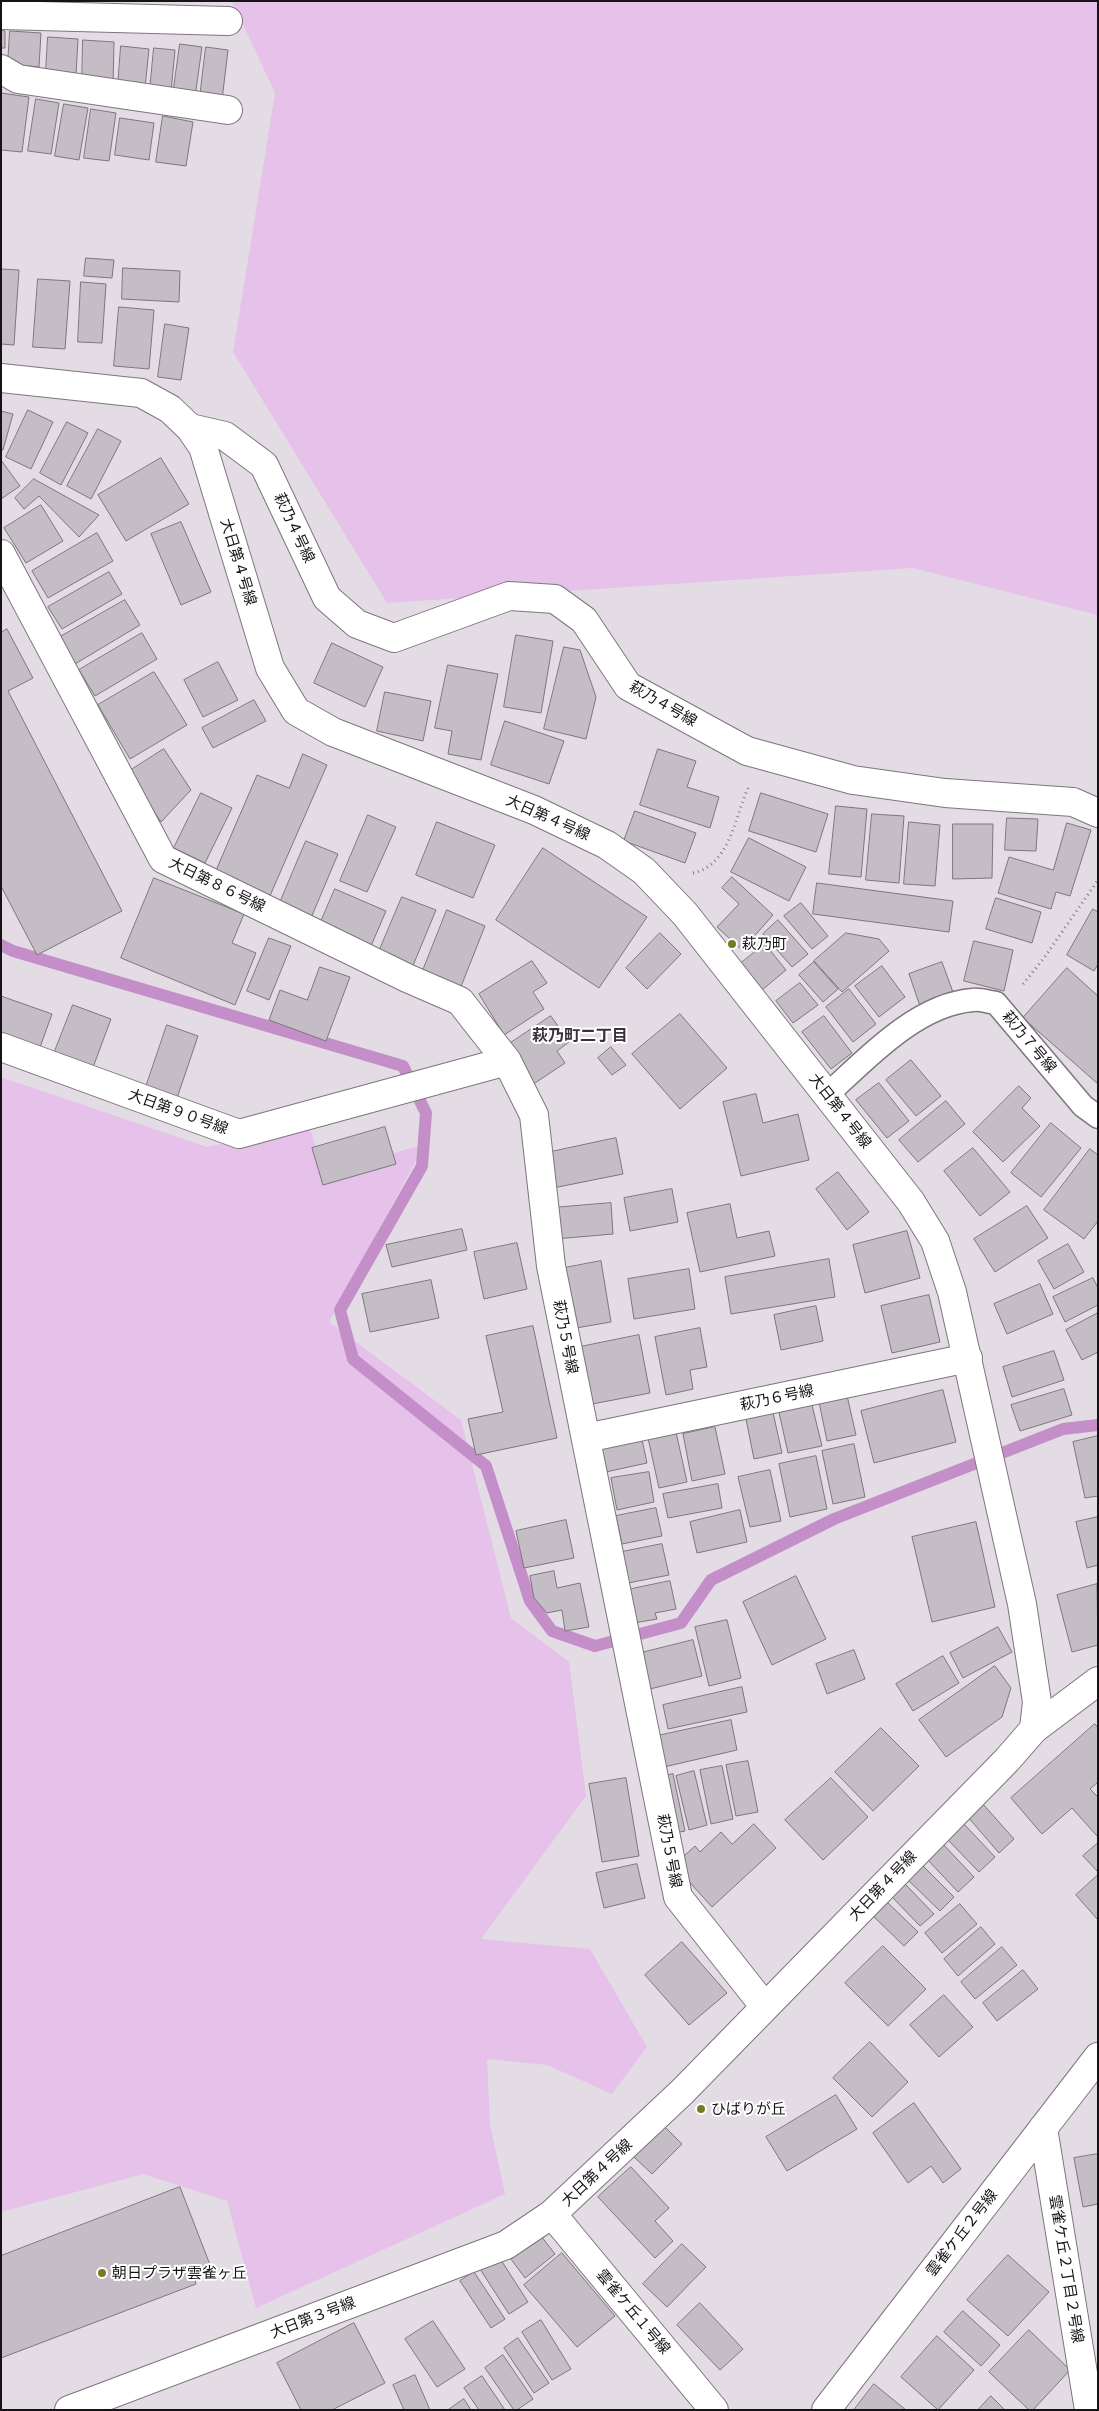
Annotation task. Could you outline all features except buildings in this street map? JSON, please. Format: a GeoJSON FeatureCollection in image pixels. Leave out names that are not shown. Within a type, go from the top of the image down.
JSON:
{"type":"FeatureCollection","features":[{"type":"Feature","properties":{"kind":"street"},"geometry":{"type":"LineString","coordinates":[[1,15],[228,21]]}},
{"type":"Feature","properties":{"kind":"street"},"geometry":{"type":"LineString","coordinates":[[1,69],[18,79],[228,110]]}},
{"type":"Feature","properties":{"kind":"street","name":"大日第４号線"},"geometry":{"type":"LineString","coordinates":[[1,378],[140,392],[170,409],[190,428],[204,447],[270,668],[296,711],[333,732],[534,810],[607,845],[644,871],[685,914],[911,1202],[935,1241],[952,1292],[968,1358],[1022,1604],[1037,1702],[1034,1728]]}},
{"type":"Feature","properties":{"kind":"street","name":"萩乃４号線"},"geometry":{"type":"LineString","coordinates":[[190,428],[225,436],[264,465],[328,598],[357,624],[394,638],[509,596],[554,599],[584,620],[628,686],[747,751],[853,780],[945,793],[1073,802],[1098,813]]}},
{"type":"Feature","properties":{"kind":"street","name":"大日第８６号線"},"geometry":{"type":"LineString","coordinates":[[1,554],[9,587],[163,859],[407,978],[460,1001],[507,1061]]}},
{"type":"Feature","properties":{"kind":"street","name":"大日第９０号線"},"geometry":{"type":"LineString","coordinates":[[1,1047],[239,1134],[507,1061]]}},
{"type":"Feature","properties":{"kind":"street","name":"萩乃５号線"},"geometry":{"type":"LineString","coordinates":[[507,1061],[534,1116],[551,1266],[678,1898],[765,2007]]}},
{"type":"Feature","properties":{"kind":"street","name":"萩乃６号線"},"geometry":{"type":"LineString","coordinates":[[586,1438],[968,1358]]}},
{"type":"Feature","properties":{"kind":"street","name":"大日第４号線"},"geometry":{"type":"LineString","coordinates":[[552,2214],[682,2092],[1006,1760],[1034,1728],[1098,1681]]}},
{"type":"Feature","properties":{"kind":"street","name":"雲雀ケ丘２号線"},"geometry":{"type":"LineString","coordinates":[[826,2410],[1098,2057]]}},
{"type":"Feature","properties":{"kind":"street","name":"雲雀ケ丘２丁目２号線"},"geometry":{"type":"LineString","coordinates":[[1043,2128],[1089,2410]]}},
{"type":"Feature","properties":{"kind":"street","name":"大日第３号線"},"geometry":{"type":"LineString","coordinates":[[69,2410],[506,2245],[552,2214]]}},
{"type":"Feature","properties":{"kind":"street","name":"雲雀ケ丘１号線"},"geometry":{"type":"LineString","coordinates":[[552,2214],[714,2410]]}},
{"type":"Feature","properties":{"kind":"lane","name":"萩乃７号線"},"geometry":{"type":"LineString","coordinates":[[827,1095],[870,1056],[918,1018],[951,1005],[974,1000],[996,1003],[1083,1106],[1098,1117]]}},
{"type":"Feature","properties":{"kind":"path"},"geometry":{"type":"LineString","coordinates":[[650,879],[698,872],[712,864],[726,847],[762,755]]}},
{"type":"Feature","properties":{"kind":"path"},"geometry":{"type":"LineString","coordinates":[[1002,1010],[1044,958],[1098,880]]}},
{"type":"Feature","properties":{"kind":"shaded area"},"geometry":{"type":"Polygon","coordinates":[[[232,1],[1098,1],[1098,615],[913,568],[387,603],[233,352],[275,93],[232,1]]]}},
{"type":"Feature","properties":{"kind":"shaded area"},"geometry":{"type":"Polygon","coordinates":[[[1,1077],[207,1147],[309,1127],[325,1173],[425,1144],[329,1322],[461,1420],[511,1618],[569,1662],[586,1796],[481,1939],[590,1949],[647,2047],[612,2094],[547,2065],[487,2059],[490,2124],[505,2194],[256,2308],[227,2201],[143,2174],[1,2212],[1,1077]]]}},
{"type":"Feature","properties":{"kind":"waterway"},"geometry":{"type":"LineString","coordinates":[[1,945],[13,951],[403,1066],[426,1113],[422,1166],[340,1310],[353,1359],[486,1466],[530,1601],[552,1631],[595,1646],[681,1623],[711,1580],[834,1519],[1063,1429],[1098,1425]]}},
{"type":"Feature","properties":{"kind":"place","name":"萩乃町"},"geometry":{"type":"Point","coordinates":[732,944]}},
{"type":"Feature","properties":{"kind":"place","name":"ひばりが丘"},"geometry":{"type":"Point","coordinates":[701,2109]}},
{"type":"Feature","properties":{"kind":"place","name":"朝日プラザ雲雀ヶ丘"},"geometry":{"type":"Point","coordinates":[102,2273]}},
{"type":"Feature","properties":{"kind":"district","name":"萩乃町二丁目"},"geometry":{"type":"Point","coordinates":[580,1036]}}]}
